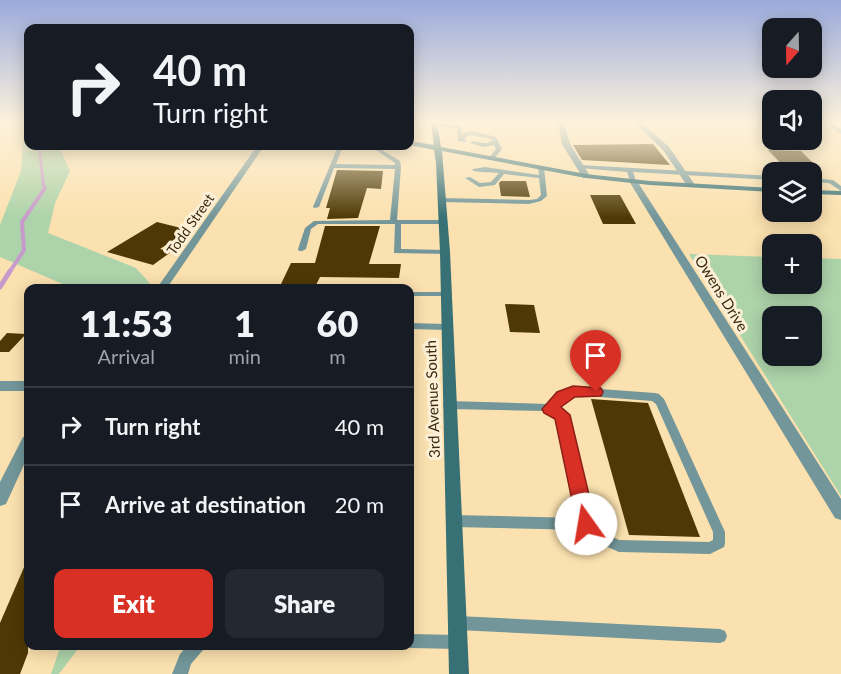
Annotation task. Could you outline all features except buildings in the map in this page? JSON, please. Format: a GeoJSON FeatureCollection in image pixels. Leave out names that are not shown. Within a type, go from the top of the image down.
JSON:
{"type":"FeatureCollection","features":[{"type":"Feature","properties":{"kind":"main road","name":"3rd Avenue South"},"geometry":{"type":"LineString","coordinates":[[438,154],[445,252],[448,405],[459,674]]}},
{"type":"Feature","properties":{"kind":"main road"},"geometry":{"type":"LineString","coordinates":[[466,154],[541,172],[586,176],[631,176],[692,185],[762,189]]}},
{"type":"Feature","properties":{"kind":"main road"},"geometry":{"type":"LineString","coordinates":[[822,192],[841,191]]}},
{"type":"Feature","properties":{"kind":"street","name":"Todd Street"},"geometry":{"type":"LineString","coordinates":[[165,284],[254,154]]}},
{"type":"Feature","properties":{"kind":"street"},"geometry":{"type":"LineString","coordinates":[[573,154],[586,176]]}},
{"type":"Feature","properties":{"kind":"street"},"geometry":{"type":"LineString","coordinates":[[670,154],[692,185]]}},
{"type":"Feature","properties":{"kind":"street","name":"Owens Drive"},"geometry":{"type":"LineString","coordinates":[[631,176],[841,513]]}},
{"type":"Feature","properties":{"kind":"street"},"geometry":{"type":"LineString","coordinates":[[0,386],[24,386]]}},
{"type":"Feature","properties":{"kind":"street"},"geometry":{"type":"LineString","coordinates":[[0,499],[24,449]]}},
{"type":"Feature","properties":{"kind":"lane"},"geometry":{"type":"LineString","coordinates":[[316,207],[337,154]]}},
{"type":"Feature","properties":{"kind":"lane"},"geometry":{"type":"LineString","coordinates":[[386,154],[398,162],[395,222],[397,251],[445,252]]}},
{"type":"Feature","properties":{"kind":"lane"},"geometry":{"type":"LineString","coordinates":[[490,159],[494,154]]}},
{"type":"Feature","properties":{"kind":"lane"},"geometry":{"type":"LineString","coordinates":[[333,166],[398,166]]}},
{"type":"Feature","properties":{"kind":"lane"},"geometry":{"type":"LineString","coordinates":[[581,167],[631,176],[683,173],[762,177]]}},
{"type":"Feature","properties":{"kind":"lane"},"geometry":{"type":"LineString","coordinates":[[442,200],[529,202],[539,200],[544,196],[541,172],[475,170]]}},
{"type":"Feature","properties":{"kind":"lane"},"geometry":{"type":"LineString","coordinates":[[481,201],[474,181],[493,184],[503,172]]}},
{"type":"Feature","properties":{"kind":"lane"},"geometry":{"type":"LineString","coordinates":[[822,181],[831,181],[841,191]]}},
{"type":"Feature","properties":{"kind":"lane"},"geometry":{"type":"LineString","coordinates":[[302,249],[308,228],[316,222],[443,222]]}},
{"type":"Feature","properties":{"kind":"lane"},"geometry":{"type":"LineString","coordinates":[[414,294],[445,294]]}},
{"type":"Feature","properties":{"kind":"lane"},"geometry":{"type":"LineString","coordinates":[[414,327],[446,327]]}},
{"type":"Feature","properties":{"kind":"lane"},"geometry":{"type":"LineString","coordinates":[[448,405],[550,409],[562,415],[586,524],[601,538],[619,546],[710,548],[719,543],[719,532],[660,402],[655,397],[573,391],[563,396],[550,409]]}},
{"type":"Feature","properties":{"kind":"lane"},"geometry":{"type":"LineString","coordinates":[[453,521],[586,524]]}},
{"type":"Feature","properties":{"kind":"lane"},"geometry":{"type":"LineString","coordinates":[[457,622],[720,636]]}},
{"type":"Feature","properties":{"kind":"lane"},"geometry":{"type":"LineString","coordinates":[[414,641],[458,642]]}},
{"type":"Feature","properties":{"kind":"lane"},"geometry":{"type":"LineString","coordinates":[[180,674],[185,659],[193,650]]}},
{"type":"Feature","properties":{"kind":"green space"},"geometry":{"type":"Polygon","coordinates":[[[22,154],[63,154],[70,171],[55,203],[48,233],[136,268],[150,284],[63,284],[0,257],[0,225],[21,171],[22,154]]]}},
{"type":"Feature","properties":{"kind":"green space"},"geometry":{"type":"Polygon","coordinates":[[[689,254],[762,257],[762,294],[822,294],[822,258],[841,259],[841,496],[689,254]]]}},
{"type":"Feature","properties":{"kind":"green space"},"geometry":{"type":"Polygon","coordinates":[[[59,650],[77,650],[59,674],[51,674],[59,650]]]}},
{"type":"Feature","properties":{"kind":"waterway"},"geometry":{"type":"LineString","coordinates":[[40,154],[44,190]]}},
{"type":"Feature","properties":{"kind":"waterway"},"geometry":{"type":"LineString","coordinates":[[9,273],[24,250],[22,222],[44,190]]}},
{"type":"Feature","properties":{"kind":"waterway"},"geometry":{"type":"LineString","coordinates":[[0,287],[10,271]]}},
{"type":"Feature","properties":{"kind":"route"},"geometry":{"type":"LineString","coordinates":[[586,524],[562,415],[550,409],[563,396],[573,391],[596,392]]}}]}
